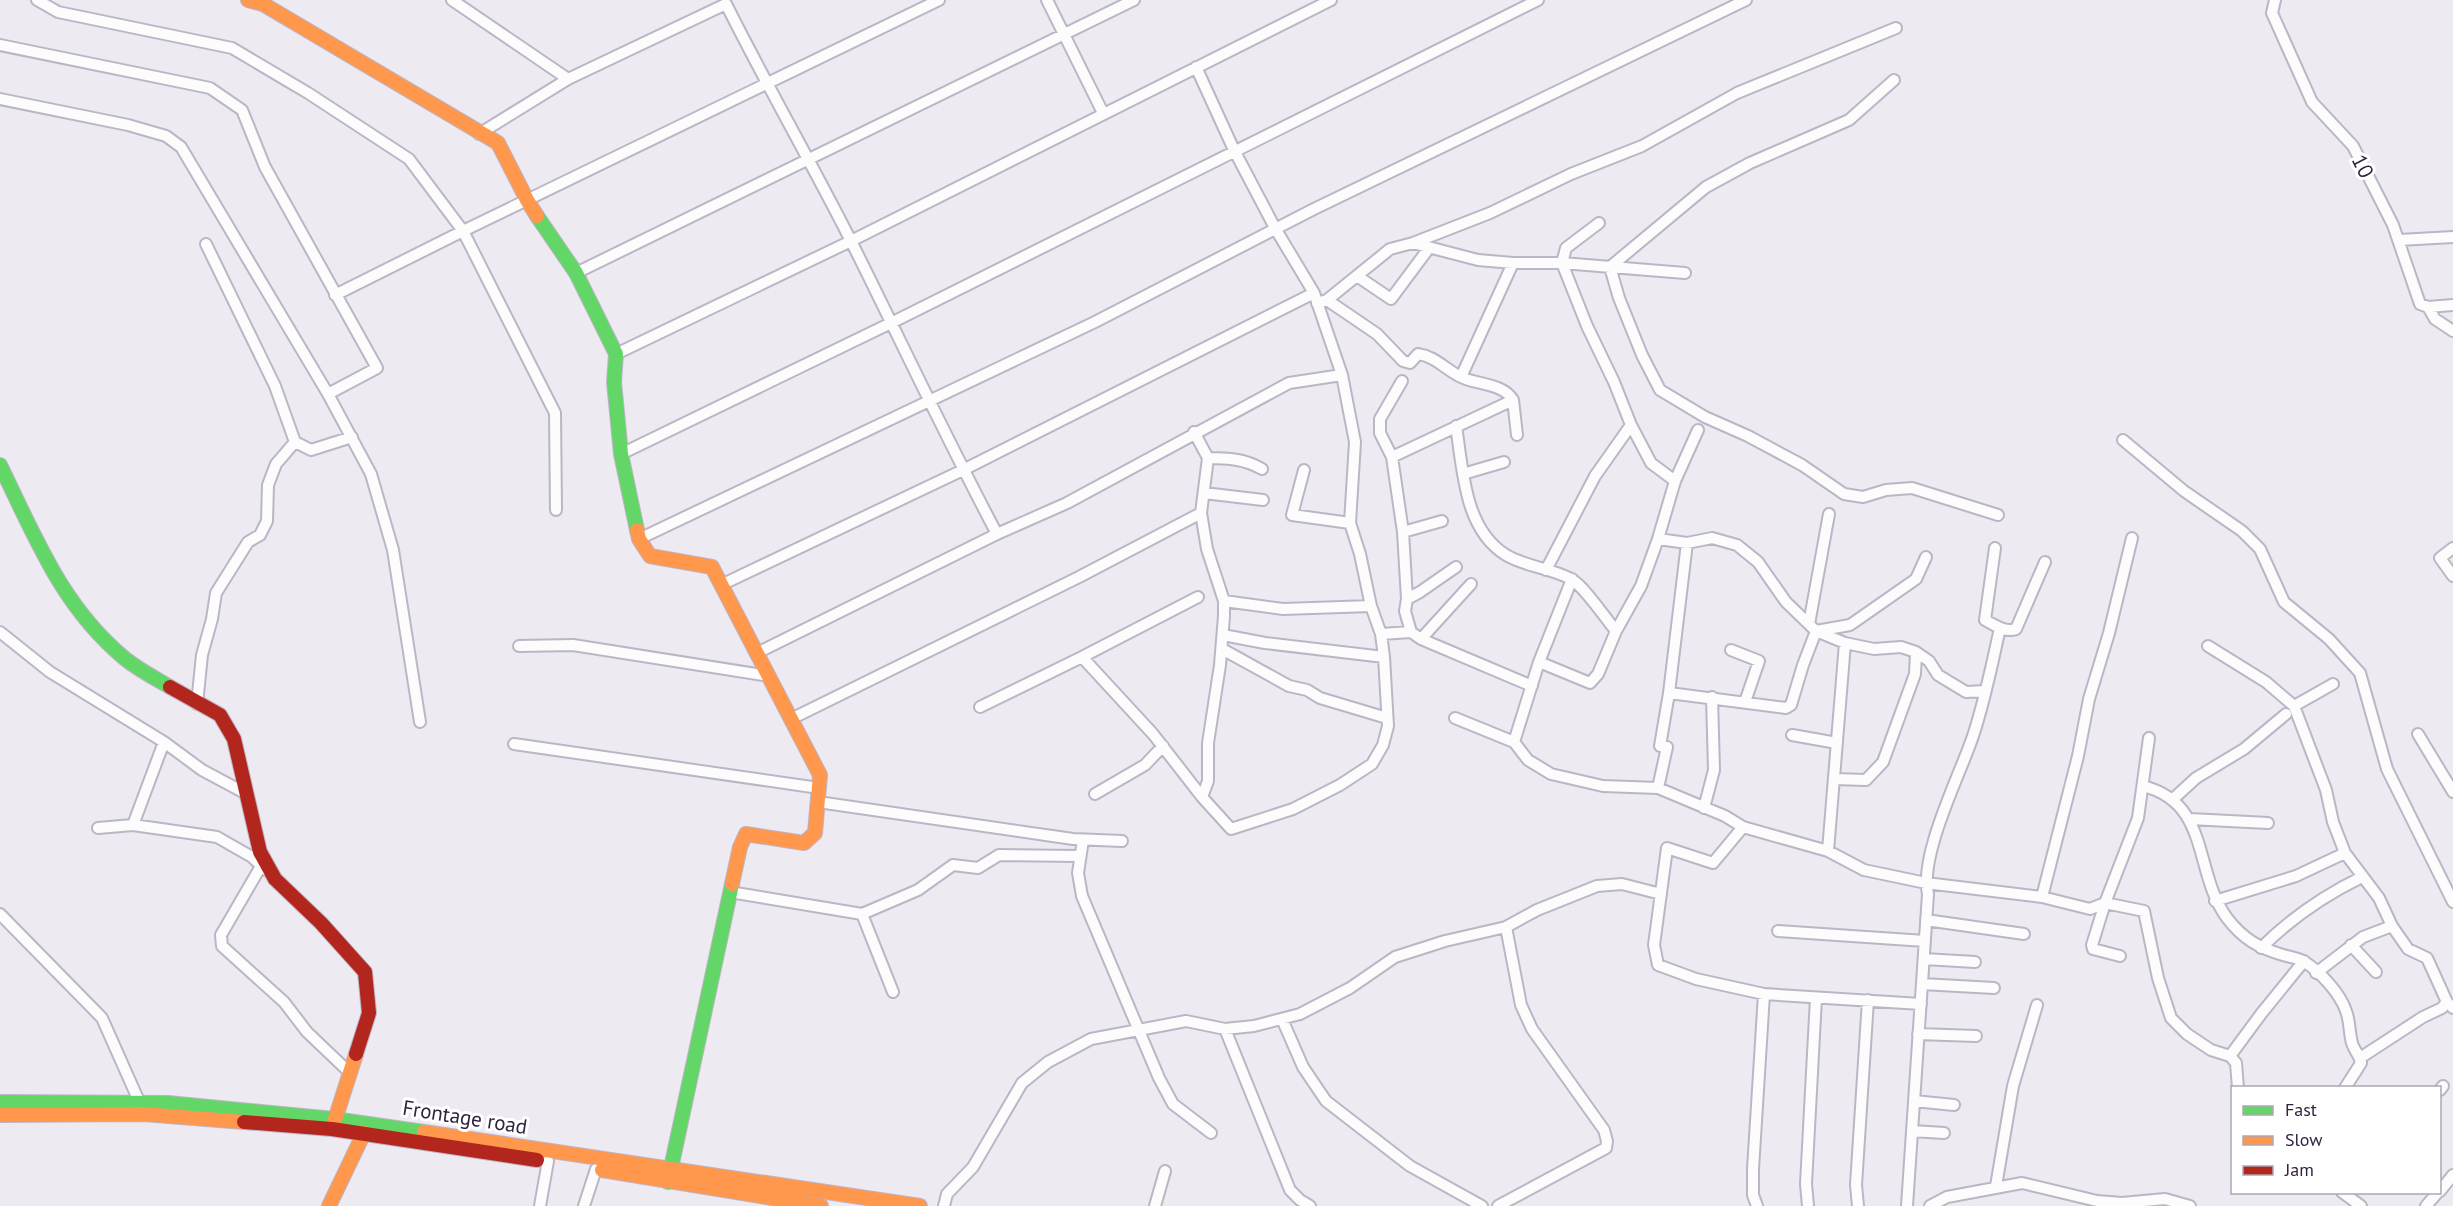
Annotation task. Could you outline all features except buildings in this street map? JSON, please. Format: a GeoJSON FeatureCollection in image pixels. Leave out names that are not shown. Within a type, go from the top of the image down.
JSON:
{"type":"FeatureCollection","features":[{"type":"Feature","properties":{"kind":"main road"},"geometry":{"type":"LineString","coordinates":[[248,0],[264,2],[498,144],[527,200],[576,273],[616,354],[614,382],[621,454],[639,539],[650,556],[712,567],[820,775],[815,833],[804,843],[746,834],[740,847],[669,1176]]}},
{"type":"Feature","properties":{"kind":"main road"},"geometry":{"type":"LineString","coordinates":[[0,465],[54,576],[76,608],[124,658],[197,704],[220,715],[234,739],[260,852],[275,879],[321,923],[365,972],[369,1013],[333,1124],[364,1133],[596,1169],[669,1176],[821,1206]]}},
{"type":"Feature","properties":{"kind":"main road","name":"Frontage road"},"geometry":{"type":"LineString","coordinates":[[0,1102],[142,1108],[245,1109],[669,1176],[920,1206]]}},
{"type":"Feature","properties":{"kind":"main road"},"geometry":{"type":"LineString","coordinates":[[0,1115],[142,1108]]}},
{"type":"Feature","properties":{"kind":"main road"},"geometry":{"type":"LineString","coordinates":[[329,1206],[364,1133]]}},
{"type":"Feature","properties":{"kind":"street"},"geometry":{"type":"LineString","coordinates":[[38,0],[58,12],[232,48],[308,93],[409,159],[463,231],[555,413],[556,510]]}},
{"type":"Feature","properties":{"kind":"street"},"geometry":{"type":"LineString","coordinates":[[452,0],[568,79]]}},
{"type":"Feature","properties":{"kind":"street"},"geometry":{"type":"LineString","coordinates":[[335,295],[939,0]]}},
{"type":"Feature","properties":{"kind":"street"},"geometry":{"type":"LineString","coordinates":[[1047,0],[1103,113]]}},
{"type":"Feature","properties":{"kind":"street"},"geometry":{"type":"LineString","coordinates":[[576,273],[1134,0]]}},
{"type":"Feature","properties":{"kind":"street"},"geometry":{"type":"LineString","coordinates":[[616,354],[851,241],[1331,0]]}},
{"type":"Feature","properties":{"kind":"street"},"geometry":{"type":"LineString","coordinates":[[621,454],[1538,0]]}},
{"type":"Feature","properties":{"kind":"street"},"geometry":{"type":"LineString","coordinates":[[639,539],[931,402],[1095,322],[1275,228],[1746,0]]}},
{"type":"Feature","properties":{"kind":"street","name":"10"},"geometry":{"type":"LineString","coordinates":[[2275,0],[2272,13],[2312,102],[2353,146],[2399,240],[2420,304],[2428,307],[2435,319],[2453,331]]}},
{"type":"Feature","properties":{"kind":"street"},"geometry":{"type":"LineString","coordinates":[[479,134],[568,79],[730,2],[766,84],[851,241],[963,470],[997,534]]}},
{"type":"Feature","properties":{"kind":"street"},"geometry":{"type":"LineString","coordinates":[[722,585],[1319,299],[1357,276],[1390,249],[1413,243],[1490,213],[1571,174],[1642,146],[1737,93],[1896,28]]}},
{"type":"Feature","properties":{"kind":"street"},"geometry":{"type":"LineString","coordinates":[[0,45],[210,88],[242,110],[265,167],[377,368],[328,394]]}},
{"type":"Feature","properties":{"kind":"street"},"geometry":{"type":"LineString","coordinates":[[1082,657],[1163,746],[1231,830],[1293,808],[1340,784],[1372,764],[1383,745],[1388,726],[1381,634],[1371,606],[1360,554],[1350,524],[1355,442],[1342,375],[1319,299],[1275,228],[1234,150],[1196,67]]}},
{"type":"Feature","properties":{"kind":"street"},"geometry":{"type":"LineString","coordinates":[[1610,267],[1706,187],[1750,164],[1849,120],[1894,80]]}},
{"type":"Feature","properties":{"kind":"street"},"geometry":{"type":"LineString","coordinates":[[0,99],[166,135],[181,147],[328,394],[371,474],[393,550],[420,723]]}},
{"type":"Feature","properties":{"kind":"street"},"geometry":{"type":"LineString","coordinates":[[1599,223],[1566,248],[1562,263],[1631,425],[1651,463],[1675,481]]}},
{"type":"Feature","properties":{"kind":"street"},"geometry":{"type":"LineString","coordinates":[[2399,240],[2453,237]]}},
{"type":"Feature","properties":{"kind":"street"},"geometry":{"type":"LineString","coordinates":[[1413,243],[1478,260],[1562,263],[1685,273]]}},
{"type":"Feature","properties":{"kind":"street"},"geometry":{"type":"LineString","coordinates":[[206,244],[275,386],[296,442],[311,450],[352,437]]}},
{"type":"Feature","properties":{"kind":"street"},"geometry":{"type":"LineString","coordinates":[[1357,276],[1391,299],[1429,248]]}},
{"type":"Feature","properties":{"kind":"street"},"geometry":{"type":"LineString","coordinates":[[1461,377],[1513,263]]}},
{"type":"Feature","properties":{"kind":"street"},"geometry":{"type":"LineString","coordinates":[[1610,267],[1619,298],[1642,355],[1660,390],[1705,417],[1748,436],[1802,465],[1844,494],[1863,497],[1886,490],[1912,488],[1998,514]]}},
{"type":"Feature","properties":{"kind":"street"},"geometry":{"type":"LineString","coordinates":[[1319,299],[1377,334],[1403,361],[1410,363],[1418,354],[1426,355],[1461,377],[1505,391],[1513,400],[1517,435]]}},
{"type":"Feature","properties":{"kind":"street"},"geometry":{"type":"LineString","coordinates":[[2428,307],[2453,305]]}},
{"type":"Feature","properties":{"kind":"street"},"geometry":{"type":"LineString","coordinates":[[757,653],[997,534],[1067,503],[1289,382],[1342,375]]}},
{"type":"Feature","properties":{"kind":"street"},"geometry":{"type":"LineString","coordinates":[[1402,381],[1380,419],[1380,433],[1392,457],[1403,532],[1407,599],[1405,611],[1416,636]]}},
{"type":"Feature","properties":{"kind":"street"},"geometry":{"type":"LineString","coordinates":[[1392,457],[1513,400]]}},
{"type":"Feature","properties":{"kind":"street"},"geometry":{"type":"LineString","coordinates":[[1546,570],[1595,476],[1631,425]]}},
{"type":"Feature","properties":{"kind":"street"},"geometry":{"type":"LineString","coordinates":[[1456,426],[1464,474],[1478,525],[1486,538],[1506,555],[1572,579],[1616,631]]}},
{"type":"Feature","properties":{"kind":"street"},"geometry":{"type":"LineString","coordinates":[[1539,662],[1590,683],[1598,674],[1616,631],[1629,612],[1641,586],[1675,481],[1698,430]]}},
{"type":"Feature","properties":{"kind":"street"},"geometry":{"type":"LineString","coordinates":[[1194,432],[1208,458],[1201,513],[1207,549],[1224,601],[1222,649],[1208,742],[1208,781],[1202,797]]}},
{"type":"Feature","properties":{"kind":"street"},"geometry":{"type":"LineString","coordinates":[[2123,440],[2184,491],[2242,531],[2260,549],[2284,602],[2329,639],[2360,673],[2387,769],[2453,902]]}},
{"type":"Feature","properties":{"kind":"street"},"geometry":{"type":"LineString","coordinates":[[197,704],[202,655],[212,620],[216,593],[248,543],[260,535],[267,521],[268,485],[276,465],[296,442]]}},
{"type":"Feature","properties":{"kind":"street"},"geometry":{"type":"LineString","coordinates":[[1208,458],[1230,458],[1251,463],[1262,469]]}},
{"type":"Feature","properties":{"kind":"street"},"geometry":{"type":"LineString","coordinates":[[1464,474],[1504,462]]}},
{"type":"Feature","properties":{"kind":"street"},"geometry":{"type":"LineString","coordinates":[[1304,470],[1292,514],[1350,524]]}},
{"type":"Feature","properties":{"kind":"street"},"geometry":{"type":"LineString","coordinates":[[1204,494],[1263,500]]}},
{"type":"Feature","properties":{"kind":"street"},"geometry":{"type":"LineString","coordinates":[[791,718],[1110,561],[1201,513]]}},
{"type":"Feature","properties":{"kind":"street"},"geometry":{"type":"LineString","coordinates":[[1669,693],[1790,707],[1813,627],[1829,514]]}},
{"type":"Feature","properties":{"kind":"street"},"geometry":{"type":"LineString","coordinates":[[1403,532],[1442,521]]}},
{"type":"Feature","properties":{"kind":"street"},"geometry":{"type":"LineString","coordinates":[[1658,539],[1687,543],[1712,538],[1737,545],[1758,562],[1786,602],[1813,627],[1845,643],[1875,649],[1901,647],[1916,652],[1929,661],[1938,675],[1966,692],[1985,691]]}},
{"type":"Feature","properties":{"kind":"street"},"geometry":{"type":"LineString","coordinates":[[2042,897],[2078,756],[2089,699],[2109,633],[2132,538]]}},
{"type":"Feature","properties":{"kind":"street"},"geometry":{"type":"LineString","coordinates":[[1658,788],[1666,747],[1660,746],[1669,693],[1687,543]]}},
{"type":"Feature","properties":{"kind":"street"},"geometry":{"type":"LineString","coordinates":[[1995,548],[1985,618],[2000,628],[2012,631],[2016,629],[2045,562]]}},
{"type":"Feature","properties":{"kind":"street"},"geometry":{"type":"LineString","coordinates":[[2453,549],[2440,558],[2453,576]]}},
{"type":"Feature","properties":{"kind":"street"},"geometry":{"type":"LineString","coordinates":[[1813,627],[1850,625],[1916,579],[1926,557]]}},
{"type":"Feature","properties":{"kind":"street"},"geometry":{"type":"LineString","coordinates":[[1407,599],[1456,567]]}},
{"type":"Feature","properties":{"kind":"street"},"geometry":{"type":"LineString","coordinates":[[1514,742],[1539,662],[1572,579]]}},
{"type":"Feature","properties":{"kind":"street"},"geometry":{"type":"LineString","coordinates":[[1416,636],[1471,584]]}},
{"type":"Feature","properties":{"kind":"street"},"geometry":{"type":"LineString","coordinates":[[981,707],[1198,597]]}},
{"type":"Feature","properties":{"kind":"street"},"geometry":{"type":"LineString","coordinates":[[1224,601],[1283,609],[1371,606]]}},
{"type":"Feature","properties":{"kind":"street"},"geometry":{"type":"LineString","coordinates":[[1907,1206],[1928,894],[1926,883],[1933,845],[1972,738],[2000,628]]}},
{"type":"Feature","properties":{"kind":"street"},"geometry":{"type":"LineString","coordinates":[[0,632],[50,672],[164,742],[201,770],[245,793]]}},
{"type":"Feature","properties":{"kind":"street"},"geometry":{"type":"LineString","coordinates":[[1381,634],[1416,636],[1532,686]]}},
{"type":"Feature","properties":{"kind":"street"},"geometry":{"type":"LineString","coordinates":[[1223,635],[1265,643],[1384,657]]}},
{"type":"Feature","properties":{"kind":"street"},"geometry":{"type":"LineString","coordinates":[[1828,851],[1845,643]]}},
{"type":"Feature","properties":{"kind":"street"},"geometry":{"type":"LineString","coordinates":[[519,646],[573,645],[769,676]]}},
{"type":"Feature","properties":{"kind":"street"},"geometry":{"type":"LineString","coordinates":[[2208,646],[2266,682],[2290,710],[2326,790],[2333,822],[2344,853],[2379,898],[2392,926],[2408,949],[2427,958],[2450,1005],[2423,1017],[2360,1058]]}},
{"type":"Feature","properties":{"kind":"street"},"geometry":{"type":"LineString","coordinates":[[1222,649],[1289,686],[1308,690],[1320,699],[1388,718]]}},
{"type":"Feature","properties":{"kind":"street"},"geometry":{"type":"LineString","coordinates":[[1731,650],[1759,661],[1745,702]]}},
{"type":"Feature","properties":{"kind":"street"},"geometry":{"type":"LineString","coordinates":[[1834,779],[1866,780],[1883,762],[1915,674],[1916,652]]}},
{"type":"Feature","properties":{"kind":"street"},"geometry":{"type":"LineString","coordinates":[[2172,800],[2196,778],[2244,749],[2290,710],[2333,684]]}},
{"type":"Feature","properties":{"kind":"street"},"geometry":{"type":"LineString","coordinates":[[1704,808],[1714,770],[1712,698]]}},
{"type":"Feature","properties":{"kind":"street"},"geometry":{"type":"LineString","coordinates":[[1455,718],[1514,742],[1528,760],[1551,774],[1604,786],[1658,788],[1725,816],[1743,827],[1828,851],[1864,870],[1926,883],[2042,897],[2090,909],[2105,903],[2144,911],[2158,978],[2171,1018],[2187,1035],[2211,1050],[2230,1056],[2236,1063],[2238,1086]]}},
{"type":"Feature","properties":{"kind":"street"},"geometry":{"type":"LineString","coordinates":[[2418,734],[2453,792]]}},
{"type":"Feature","properties":{"kind":"street"},"geometry":{"type":"LineString","coordinates":[[1792,735],[1837,743]]}},
{"type":"Feature","properties":{"kind":"street"},"geometry":{"type":"LineString","coordinates":[[2120,956],[2092,947],[2105,903],[2138,818],[2149,738]]}},
{"type":"Feature","properties":{"kind":"street"},"geometry":{"type":"LineString","coordinates":[[134,825],[164,742]]}},
{"type":"Feature","properties":{"kind":"street"},"geometry":{"type":"LineString","coordinates":[[514,744],[1083,840],[1122,841]]}},
{"type":"Feature","properties":{"kind":"street"},"geometry":{"type":"LineString","coordinates":[[1095,795],[1145,765],[1163,746]]}},
{"type":"Feature","properties":{"kind":"street"},"geometry":{"type":"LineString","coordinates":[[2143,786],[2155,789],[2172,800],[2190,819],[2215,901],[2237,931],[2261,948],[2304,961],[2340,999],[2347,1012],[2352,1045],[2361,1063],[2346,1086]]}},
{"type":"Feature","properties":{"kind":"street"},"geometry":{"type":"LineString","coordinates":[[2190,819],[2268,823]]}},
{"type":"Feature","properties":{"kind":"street"},"geometry":{"type":"LineString","coordinates":[[98,828],[134,825],[217,837],[252,857],[275,879]]}},
{"type":"Feature","properties":{"kind":"street"},"geometry":{"type":"LineString","coordinates":[[1743,827],[1713,863],[1667,848],[1654,945],[1658,965],[1696,979],[1764,994],[1921,1004]]}},
{"type":"Feature","properties":{"kind":"street"},"geometry":{"type":"LineString","coordinates":[[1083,840],[1078,873],[1082,896],[1159,1078],[1173,1104],[1211,1133]]}},
{"type":"Feature","properties":{"kind":"street"},"geometry":{"type":"LineString","coordinates":[[2215,901],[2296,876],[2344,853]]}},
{"type":"Feature","properties":{"kind":"street"},"geometry":{"type":"LineString","coordinates":[[730,892],[862,914],[918,890],[953,865],[978,868],[999,855],[1079,856]]}},
{"type":"Feature","properties":{"kind":"street"},"geometry":{"type":"LineString","coordinates":[[261,866],[221,935],[222,946],[284,1002],[308,1032],[349,1072]]}},
{"type":"Feature","properties":{"kind":"street"},"geometry":{"type":"LineString","coordinates":[[2261,948],[2295,917],[2362,877]]}},
{"type":"Feature","properties":{"kind":"street"},"geometry":{"type":"LineString","coordinates":[[944,1206],[947,1194],[973,1167],[1022,1083],[1048,1062],[1091,1039],[1186,1021],[1237,1029],[1300,1014],[1350,988],[1395,957],[1445,941],[1506,927],[1537,910],[1597,886],[1622,884],[1661,894]]}},
{"type":"Feature","properties":{"kind":"street"},"geometry":{"type":"LineString","coordinates":[[0,914],[102,1018],[142,1108]]}},
{"type":"Feature","properties":{"kind":"street"},"geometry":{"type":"LineString","coordinates":[[862,914],[893,992]]}},
{"type":"Feature","properties":{"kind":"street"},"geometry":{"type":"LineString","coordinates":[[1926,920],[2024,934]]}},
{"type":"Feature","properties":{"kind":"street"},"geometry":{"type":"LineString","coordinates":[[2316,973],[2363,937],[2392,926]]}},
{"type":"Feature","properties":{"kind":"street"},"geometry":{"type":"LineString","coordinates":[[1498,1206],[1606,1148],[1607,1142],[1604,1130],[1532,1029],[1521,1005],[1506,927]]}},
{"type":"Feature","properties":{"kind":"street"},"geometry":{"type":"LineString","coordinates":[[1778,932],[1925,941]]}},
{"type":"Feature","properties":{"kind":"street"},"geometry":{"type":"LineString","coordinates":[[2351,945],[2376,972]]}},
{"type":"Feature","properties":{"kind":"street"},"geometry":{"type":"LineString","coordinates":[[1924,959],[1976,962]]}},
{"type":"Feature","properties":{"kind":"street"},"geometry":{"type":"LineString","coordinates":[[2230,1056],[2304,961]]}},
{"type":"Feature","properties":{"kind":"street"},"geometry":{"type":"LineString","coordinates":[[1922,984],[1994,988]]}},
{"type":"Feature","properties":{"kind":"street"},"geometry":{"type":"LineString","coordinates":[[1757,1206],[1753,1195],[1753,1169],[1764,994]]}},
{"type":"Feature","properties":{"kind":"street"},"geometry":{"type":"LineString","coordinates":[[1808,1206],[1806,1184],[1816,998]]}},
{"type":"Feature","properties":{"kind":"street"},"geometry":{"type":"LineString","coordinates":[[1858,1206],[1856,1185],[1868,1000]]}},
{"type":"Feature","properties":{"kind":"street"},"geometry":{"type":"LineString","coordinates":[[1996,1186],[2013,1086],[2037,1005]]}},
{"type":"Feature","properties":{"kind":"street"},"geometry":{"type":"LineString","coordinates":[[1282,1018],[1303,1067],[1326,1101],[1410,1166],[1482,1206]]}},
{"type":"Feature","properties":{"kind":"street"},"geometry":{"type":"LineString","coordinates":[[1226,1029],[1290,1190],[1310,1206]]}},
{"type":"Feature","properties":{"kind":"street"},"geometry":{"type":"LineString","coordinates":[[1918,1034],[1976,1036]]}},
{"type":"Feature","properties":{"kind":"street"},"geometry":{"type":"LineString","coordinates":[[1914,1101],[1954,1105]]}},
{"type":"Feature","properties":{"kind":"street"},"geometry":{"type":"LineString","coordinates":[[1912,1131],[1944,1133]]}},
{"type":"Feature","properties":{"kind":"street"},"geometry":{"type":"LineString","coordinates":[[540,1206],[548,1161]]}},
{"type":"Feature","properties":{"kind":"street"},"geometry":{"type":"LineString","coordinates":[[584,1206],[596,1169]]}},
{"type":"Feature","properties":{"kind":"street"},"geometry":{"type":"LineString","coordinates":[[1155,1206],[1165,1171]]}},
{"type":"Feature","properties":{"kind":"street"},"geometry":{"type":"LineString","coordinates":[[2441,1190],[2453,1175]]}},
{"type":"Feature","properties":{"kind":"street"},"geometry":{"type":"LineString","coordinates":[[1930,1206],[1947,1197],[1996,1186],[2022,1183],[2097,1201],[2122,1203],[2165,1199],[2190,1206]]}},
{"type":"Feature","properties":{"kind":"street"},"geometry":{"type":"LineString","coordinates":[[2426,1206],[2437,1194]]}},
{"type":"Feature","properties":{"kind":"traffic: fast"},"geometry":{"type":"LineString","coordinates":[[537,216],[576,273],[616,354],[614,382],[621,454],[637,530]]}},
{"type":"Feature","properties":{"kind":"traffic: fast"},"geometry":{"type":"LineString","coordinates":[[0,465],[51,568],[83,615],[101,637],[123,657],[170,687]]}},
{"type":"Feature","properties":{"kind":"traffic: fast"},"geometry":{"type":"LineString","coordinates":[[668,1182],[732,884]]}},
{"type":"Feature","properties":{"kind":"traffic: fast"},"geometry":{"type":"LineString","coordinates":[[0,1102],[168,1103],[334,1119],[424,1132]]}},
{"type":"Feature","properties":{"kind":"traffic: slow"},"geometry":{"type":"LineString","coordinates":[[248,0],[263,4],[498,143],[537,216]]}},
{"type":"Feature","properties":{"kind":"traffic: slow"},"geometry":{"type":"LineString","coordinates":[[637,530],[639,539],[650,556],[712,567],[820,775],[815,833],[804,843],[746,834],[740,847],[732,884]]}},
{"type":"Feature","properties":{"kind":"traffic: slow"},"geometry":{"type":"LineString","coordinates":[[333,1126],[356,1054]]}},
{"type":"Feature","properties":{"kind":"traffic: slow"},"geometry":{"type":"LineString","coordinates":[[0,1115],[143,1114],[244,1122]]}},
{"type":"Feature","properties":{"kind":"traffic: slow"},"geometry":{"type":"LineString","coordinates":[[424,1132],[920,1206]]}},
{"type":"Feature","properties":{"kind":"traffic: slow"},"geometry":{"type":"LineString","coordinates":[[329,1206],[364,1133]]}},
{"type":"Feature","properties":{"kind":"traffic: slow"},"geometry":{"type":"LineString","coordinates":[[602,1170],[821,1206]]}},
{"type":"Feature","properties":{"kind":"traffic: jam"},"geometry":{"type":"LineString","coordinates":[[170,687],[220,715],[234,739],[260,852],[275,879],[321,923],[365,972],[369,1013],[356,1054]]}},
{"type":"Feature","properties":{"kind":"traffic: jam"},"geometry":{"type":"LineString","coordinates":[[244,1122],[332,1129],[537,1160]]}}]}
